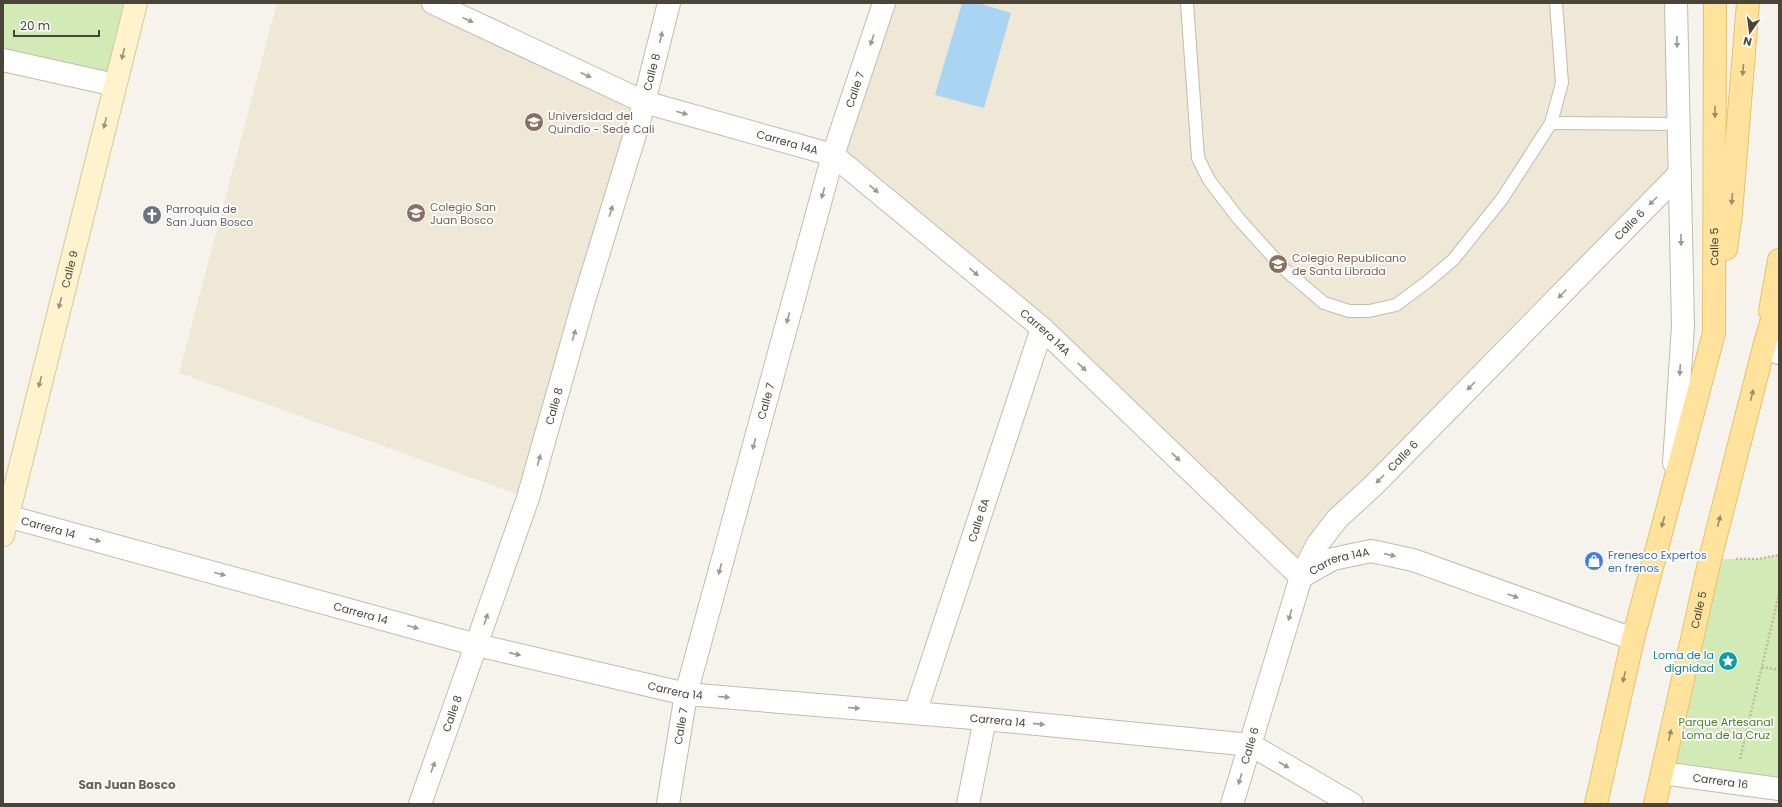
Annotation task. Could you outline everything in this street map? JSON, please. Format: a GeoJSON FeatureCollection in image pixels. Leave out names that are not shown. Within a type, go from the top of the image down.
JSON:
{"type":"FeatureCollection","features":[{"type":"Feature","properties":{"kind":"main road","name":"Calle 9"},"geometry":{"type":"LineString","coordinates":[[4,522],[136,3]]}},
{"type":"Feature","properties":{"kind":"main road","name":"Calle 5"},"geometry":{"type":"LineString","coordinates":[[1596,804],[1633,639],[1714,333],[1715,3]]}},
{"type":"Feature","properties":{"kind":"main road"},"geometry":{"type":"LineString","coordinates":[[1714,333],[1731,213],[1748,3]]}},
{"type":"Feature","properties":{"kind":"main road"},"geometry":{"type":"LineString","coordinates":[[1771,350],[1779,260]]}},
{"type":"Feature","properties":{"kind":"main road","name":"Calle 5"},"geometry":{"type":"LineString","coordinates":[[1655,804],[1710,559],[1771,350],[1779,296]]}},
{"type":"Feature","properties":{"kind":"street","name":"Carrera 14A"},"geometry":{"type":"LineString","coordinates":[[433,3],[644,102],[833,155],[1042,328],[1301,577],[1333,559],[1371,550],[1413,560],[1633,639]]}},
{"type":"Feature","properties":{"kind":"street","name":"Calle 8"},"geometry":{"type":"LineString","coordinates":[[420,804],[528,498],[582,307],[644,102],[669,3]]}},
{"type":"Feature","properties":{"kind":"street","name":"Calle 7"},"geometry":{"type":"LineString","coordinates":[[668,804],[686,694],[833,155],[884,3]]}},
{"type":"Feature","properties":{"kind":"street","name":"Calle 5"},"geometry":{"type":"LineString","coordinates":[[1673,485],[1683,326],[1680,124],[1676,3]]}},
{"type":"Feature","properties":{"kind":"street"},"geometry":{"type":"LineString","coordinates":[[3,60],[115,85]]}},
{"type":"Feature","properties":{"kind":"street","name":"Calle 6"},"geometry":{"type":"LineString","coordinates":[[1232,804],[1301,577],[1317,545],[1337,519],[1380,479],[1680,173]]}},
{"type":"Feature","properties":{"kind":"street","name":"Calle 6A"},"geometry":{"type":"LineString","coordinates":[[915,713],[1042,328]]}},
{"type":"Feature","properties":{"kind":"street","name":"Calle 5"},"geometry":{"type":"LineString","coordinates":[[1771,350],[1779,329]]}},
{"type":"Feature","properties":{"kind":"street","name":"Carrera 14"},"geometry":{"type":"LineString","coordinates":[[4,522],[477,645],[686,694],[985,719],[1251,745],[1352,804]]}},
{"type":"Feature","properties":{"kind":"street"},"geometry":{"type":"LineString","coordinates":[[968,804],[985,719]]}},
{"type":"Feature","properties":{"kind":"street","name":"Carrera 16"},"geometry":{"type":"LineString","coordinates":[[1662,773],[1779,789]]}},
{"type":"Feature","properties":{"kind":"lane"},"geometry":{"type":"LineString","coordinates":[[1187,3],[1198,158],[1209,180],[1238,218],[1284,269],[1324,303],[1349,311],[1368,311],[1396,305],[1453,260],[1502,199],[1552,123],[1562,83],[1556,3]]}},
{"type":"Feature","properties":{"kind":"lane"},"geometry":{"type":"LineString","coordinates":[[1552,123],[1680,124]]}},
{"type":"Feature","properties":{"kind":"path"},"geometry":{"type":"LineString","coordinates":[[1710,559],[1758,559],[1779,555]]}},
{"type":"Feature","properties":{"kind":"path"},"geometry":{"type":"LineString","coordinates":[[1734,783],[1779,594]]}},
{"type":"Feature","properties":{"kind":"path"},"geometry":{"type":"LineString","coordinates":[[1762,667],[1779,670]]}},
{"type":"Feature","properties":{"kind":"shaded area","name":"Colegio San Juan Bosco"},"geometry":{"type":"Polygon","coordinates":[[[277,3],[433,3],[644,102],[528,498],[179,373],[277,3]]]}},
{"type":"Feature","properties":{"kind":"shaded area","name":"Colegio Republicano de Santa Librada"},"geometry":{"type":"Polygon","coordinates":[[[884,3],[1676,3],[1680,173],[1374,485],[1301,577],[1042,328],[833,155],[884,3]]]}},
{"type":"Feature","properties":{"kind":"green space"},"geometry":{"type":"Polygon","coordinates":[[[3,3],[136,3],[115,85],[3,60],[3,3]]]}},
{"type":"Feature","properties":{"kind":"green space","name":"Parque Artesanal Loma de la Cruz"},"geometry":{"type":"Polygon","coordinates":[[[1779,555],[1779,789],[1662,773],[1710,559],[1758,559],[1779,555]]]}},
{"type":"Feature","properties":{"kind":"water"},"geometry":{"type":"Polygon","coordinates":[[[962,3],[978,3],[1011,13],[984,108],[935,95],[962,3]]]}},
{"type":"Feature","properties":{"kind":"place","name":"Universidad del Quindío - Sede Cali"},"geometry":{"type":"Point","coordinates":[534,122]}},
{"type":"Feature","properties":{"kind":"place","name":"Colegio San Juan Bosco"},"geometry":{"type":"Point","coordinates":[416,213]}},
{"type":"Feature","properties":{"kind":"place","name":"Parroquia de San Juan Bosco"},"geometry":{"type":"Point","coordinates":[152,215]}},
{"type":"Feature","properties":{"kind":"place","name":"Colegio Republicano de Santa Librada"},"geometry":{"type":"Point","coordinates":[1278,264]}},
{"type":"Feature","properties":{"kind":"place","name":"Frenesco Expertos en frenos"},"geometry":{"type":"Point","coordinates":[1594,561]}},
{"type":"Feature","properties":{"kind":"place","name":"Loma de la dignidad"},"geometry":{"type":"Point","coordinates":[1728,661]}},
{"type":"Feature","properties":{"kind":"district","name":"San Juan Bosco"},"geometry":{"type":"Point","coordinates":[127,784]}}]}
